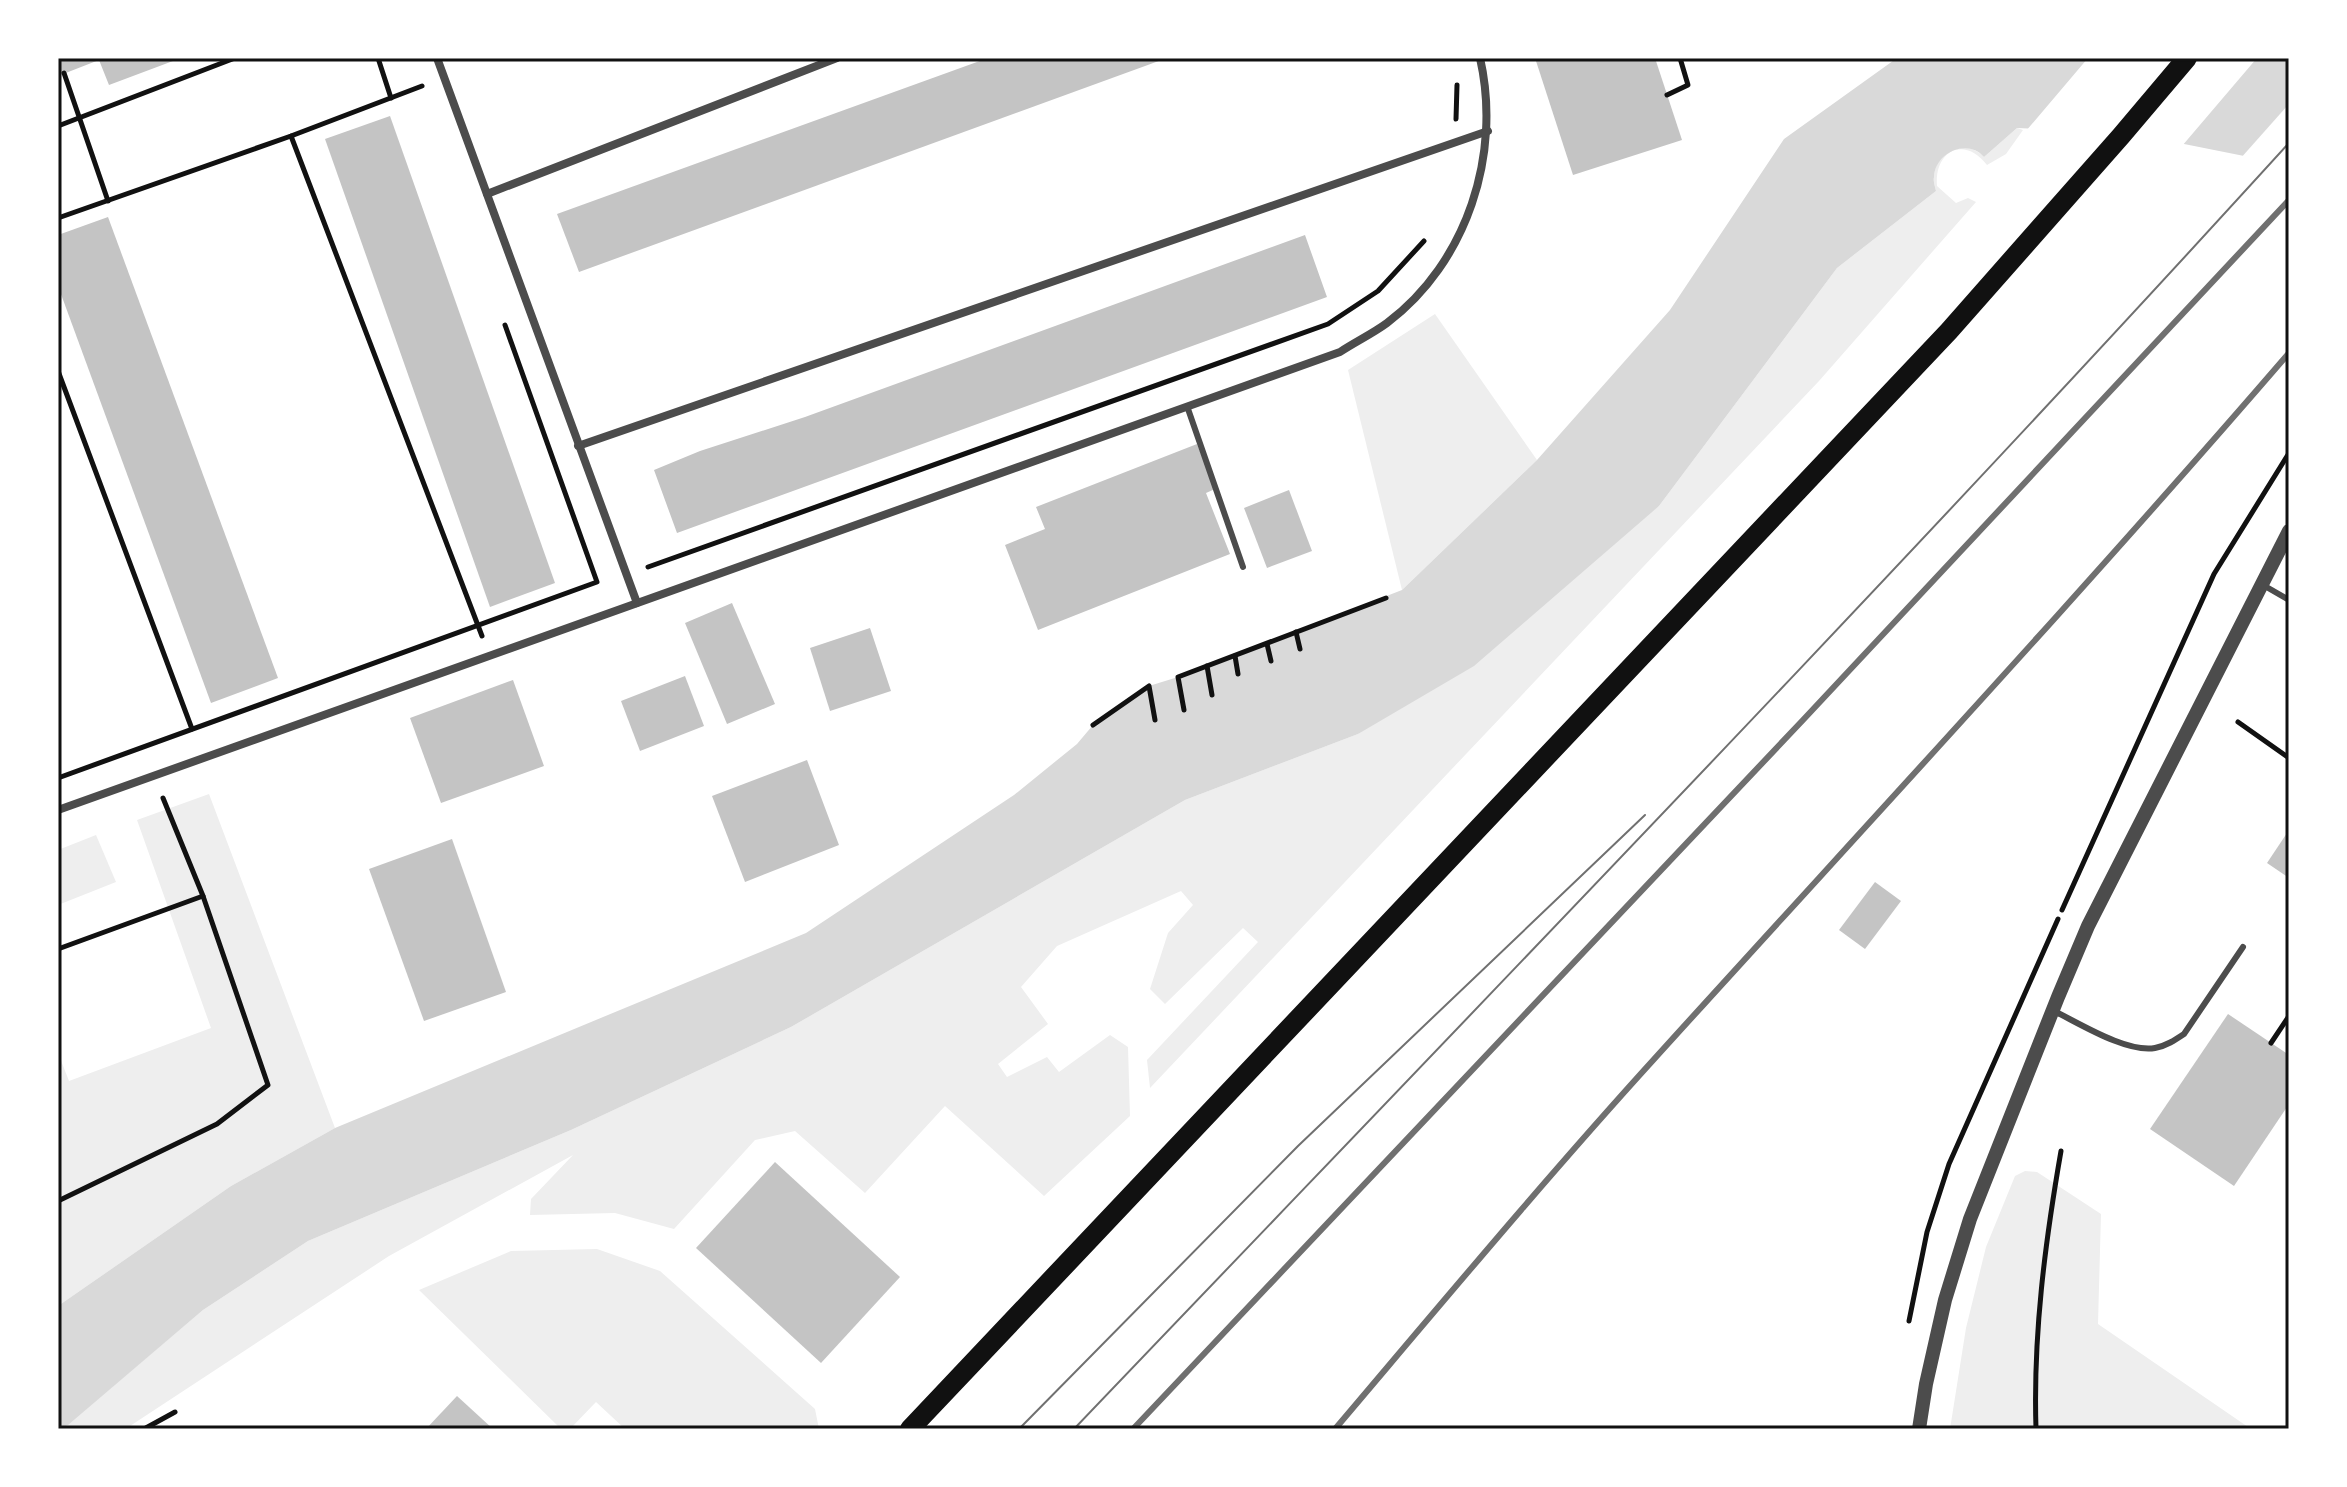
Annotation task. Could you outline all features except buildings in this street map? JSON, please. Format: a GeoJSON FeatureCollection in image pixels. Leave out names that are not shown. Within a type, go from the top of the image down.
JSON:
{"type":"FeatureCollection","features":[{"type":"Feature","properties":{"kind":"main road"},"geometry":{"type":"LineString","coordinates":[[910,1429],[1949,331],[2187,58]]}},
{"type":"Feature","properties":{"kind":"street"},"geometry":{"type":"LineString","coordinates":[[437,58],[637,603]]}},
{"type":"Feature","properties":{"kind":"street"},"geometry":{"type":"LineString","coordinates":[[487,194],[837,58]]}},
{"type":"Feature","properties":{"kind":"street"},"geometry":{"type":"LineString","coordinates":[[58,810],[1340,352],[1388,322],[1428,283],[1461,233],[1479,187],[1488,131],[1486,82],[1480,58]]}},
{"type":"Feature","properties":{"kind":"street"},"geometry":{"type":"LineString","coordinates":[[578,446],[1488,131]]}},
{"type":"Feature","properties":{"kind":"street"},"geometry":{"type":"LineString","coordinates":[[1919,1429],[1945,1300],[1970,1219],[2052,1010],[2088,926],[2289,531]]}},
{"type":"Feature","properties":{"kind":"lane"},"geometry":{"type":"LineString","coordinates":[[1187,406],[1243,567]]}},
{"type":"Feature","properties":{"kind":"lane"},"geometry":{"type":"LineString","coordinates":[[2260,584],[2289,600]]}},
{"type":"Feature","properties":{"kind":"lane"},"geometry":{"type":"LineString","coordinates":[[2052,1010],[2136,1048],[2154,1049],[2170,1044],[2184,1034],[2243,947]]}},
{"type":"Feature","properties":{"kind":"path"},"geometry":{"type":"LineString","coordinates":[[58,126],[235,58]]}},
{"type":"Feature","properties":{"kind":"path"},"geometry":{"type":"LineString","coordinates":[[378,58],[391,98]]}},
{"type":"Feature","properties":{"kind":"path"},"geometry":{"type":"LineString","coordinates":[[1667,95],[1688,85],[1680,58]]}},
{"type":"Feature","properties":{"kind":"path"},"geometry":{"type":"LineString","coordinates":[[64,73],[108,201]]}},
{"type":"Feature","properties":{"kind":"path"},"geometry":{"type":"LineString","coordinates":[[58,218],[291,136],[444,77]]}},
{"type":"Feature","properties":{"kind":"path"},"geometry":{"type":"LineString","coordinates":[[1455,143],[1457,80]]}},
{"type":"Feature","properties":{"kind":"path"},"geometry":{"type":"LineString","coordinates":[[420,86],[426,101]]}},
{"type":"Feature","properties":{"kind":"path"},"geometry":{"type":"LineString","coordinates":[[291,136],[491,656]]}},
{"type":"Feature","properties":{"kind":"path"},"geometry":{"type":"LineString","coordinates":[[58,778],[597,582],[627,575],[1328,324],[1378,291],[1420,246],[1428,233]]}},
{"type":"Feature","properties":{"kind":"path"},"geometry":{"type":"LineString","coordinates":[[501,312],[597,582]]}},
{"type":"Feature","properties":{"kind":"path"},"geometry":{"type":"LineString","coordinates":[[58,371],[203,759]]}},
{"type":"Feature","properties":{"kind":"path"},"geometry":{"type":"LineString","coordinates":[[1184,710],[1178,677],[1386,598]]}},
{"type":"Feature","properties":{"kind":"path"},"geometry":{"type":"LineString","coordinates":[[1296,632],[1300,649]]}},
{"type":"Feature","properties":{"kind":"path"},"geometry":{"type":"LineString","coordinates":[[1267,644],[1271,661]]}},
{"type":"Feature","properties":{"kind":"path"},"geometry":{"type":"LineString","coordinates":[[1235,656],[1238,674]]}},
{"type":"Feature","properties":{"kind":"path"},"geometry":{"type":"LineString","coordinates":[[1207,666],[1212,695]]}},
{"type":"Feature","properties":{"kind":"path"},"geometry":{"type":"LineString","coordinates":[[1093,725],[1149,686],[1155,720]]}},
{"type":"Feature","properties":{"kind":"path"},"geometry":{"type":"LineString","coordinates":[[2238,722],[2289,758]]}},
{"type":"Feature","properties":{"kind":"path"},"geometry":{"type":"LineString","coordinates":[[58,1201],[217,1124],[268,1085],[203,896],[154,777]]}},
{"type":"Feature","properties":{"kind":"path"},"geometry":{"type":"LineString","coordinates":[[58,949],[203,896]]}},
{"type":"Feature","properties":{"kind":"path"},"geometry":{"type":"LineString","coordinates":[[2271,1043],[2289,1016]]}},
{"type":"Feature","properties":{"kind":"path"},"geometry":{"type":"LineString","coordinates":[[2036,1429],[2040,1298],[2048,1223],[2061,1151]]}},
{"type":"Feature","properties":{"kind":"path"},"geometry":{"type":"LineString","coordinates":[[144,1429],[175,1412]]}},
{"type":"Feature","properties":{"kind":"shaded area"},"geometry":{"type":"Polygon","coordinates":[[[1897,58],[2289,58],[2289,165],[2134,134],[2017,128],[1984,157],[1970,149],[1953,150],[1936,168],[1936,191],[1837,268],[1659,506],[1474,666],[1358,734],[1185,800],[791,1027],[571,1130],[308,1241],[203,1310],[68,1425],[58,1429],[58,1306],[231,1186],[335,1128],[806,933],[1014,795],[1077,744],[1093,725],[1149,686],[1402,590],[1537,460],[1670,310],[1784,139],[1897,58]]]}},
{"type":"Feature","properties":{"kind":"shaded area"},"geometry":{"type":"Polygon","coordinates":[[[2017,128],[2023,130],[2006,154],[1987,165],[1978,156],[1960,149],[1945,156],[1937,174],[1937,186],[1956,203],[1968,198],[1976,202],[1819,381],[1150,1088],[1147,1060],[1258,942],[1243,928],[1165,1004],[1150,989],[1168,933],[1193,905],[1181,891],[1057,946],[1021,987],[1048,1024],[998,1064],[1007,1077],[1047,1057],[1059,1072],[1110,1035],[1128,1047],[1130,1116],[1044,1196],[945,1106],[865,1193],[795,1131],[755,1140],[674,1229],[615,1213],[530,1215],[531,1199],[573,1155],[389,1256],[130,1426],[132,1429],[62,1429],[203,1310],[308,1241],[571,1130],[791,1027],[1185,800],[1358,734],[1659,506],[1837,268],[1936,191],[1936,168],[1946,154],[1953,150],[1961,148],[1969,148],[1984,157],[2017,128]]]}},
{"type":"Feature","properties":{"kind":"shaded area"},"geometry":{"type":"Polygon","coordinates":[[[1435,314],[1537,460],[1402,590],[1348,370],[1435,314]]]}},
{"type":"Feature","properties":{"kind":"shaded area"},"geometry":{"type":"Polygon","coordinates":[[[209,794],[335,1128],[231,1186],[58,1306],[58,1053],[69,1081],[211,1028],[137,820],[209,794]]]}},
{"type":"Feature","properties":{"kind":"shaded area"},"geometry":{"type":"Polygon","coordinates":[[[96,835],[116,882],[58,905],[58,850],[96,835]]]}},
{"type":"Feature","properties":{"kind":"shaded area"},"geometry":{"type":"Polygon","coordinates":[[[2025,1171],[2037,1172],[2101,1214],[2098,1324],[2251,1429],[1950,1429],[1966,1328],[1986,1247],[2015,1176],[2025,1171]]]}},
{"type":"Feature","properties":{"kind":"shaded area"},"geometry":{"type":"Polygon","coordinates":[[[597,1249],[660,1271],[815,1409],[819,1429],[625,1429],[596,1402],[570,1429],[561,1429],[419,1290],[511,1251],[597,1249]]]}},
{"type":"Feature","properties":{"kind":"pier"},"geometry":{"type":"Polygon","coordinates":[[[2088,58],[2257,58],[2182,146],[2121,136],[2026,131],[2088,58]]]}},
{"type":"Feature","properties":{"kind":"pier"},"geometry":{"type":"Polygon","coordinates":[[[2289,104],[2289,169],[2240,159],[2289,104]]]}},
{"type":"Feature","properties":{"kind":"tram line"},"geometry":{"type":"LineString","coordinates":[[1074,1429],[1837,629],[2289,143]]}},
{"type":"Feature","properties":{"kind":"tram line"},"geometry":{"type":"LineString","coordinates":[[1019,1429],[1298,1146],[1645,815]]}},
{"type":"Feature","properties":{"kind":"railway"},"geometry":{"type":"LineString","coordinates":[[1133,1429],[2289,200]]}},
{"type":"Feature","properties":{"kind":"railway"},"geometry":{"type":"LineString","coordinates":[[1335,1429],[1615,1103],[2054,619],[2289,353]]}}]}
